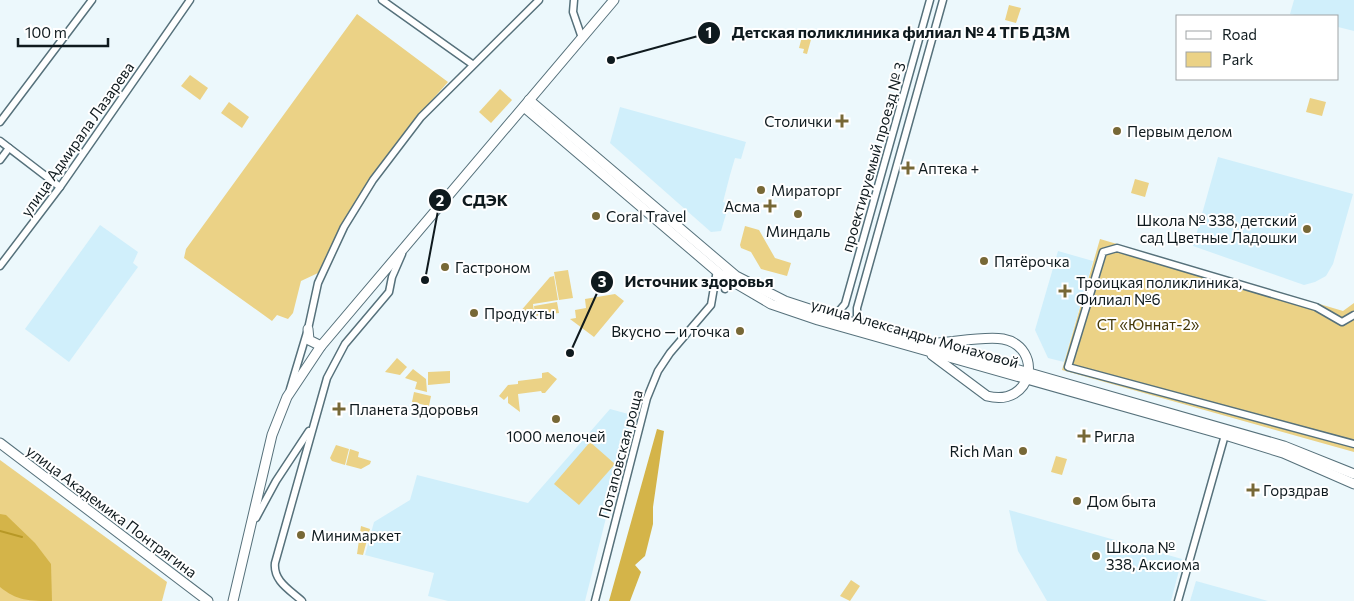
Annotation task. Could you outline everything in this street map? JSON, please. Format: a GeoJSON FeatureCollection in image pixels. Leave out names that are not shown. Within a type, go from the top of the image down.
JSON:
{"type":"FeatureCollection","features":[{"type":"Feature","properties":{"kind":"main road"},"geometry":{"type":"LineString","coordinates":[[233,601],[272,435],[287,398],[321,346],[614,0]]}},
{"type":"Feature","properties":{"kind":"main road","name":"улица Александры Монаховой"},"geometry":{"type":"LineString","coordinates":[[526,103],[756,297],[790,311],[1284,446],[1353,482]]}},
{"type":"Feature","properties":{"kind":"main road","name":"улица Александры Монаховой"},"geometry":{"type":"LineString","coordinates":[[734,279],[784,301],[864,325],[929,348]]}},
{"type":"Feature","properties":{"kind":"main road"},"geometry":{"type":"LineString","coordinates":[[308,329],[310,340],[321,346]]}},
{"type":"Feature","properties":{"kind":"main road"},"geometry":{"type":"LineString","coordinates":[[1003,339],[1022,350],[1026,357],[1028,376],[1019,391],[1012,396],[996,399],[987,396],[929,348],[1003,339]]}},
{"type":"Feature","properties":{"kind":"main road","name":"улица Александры Монаховой"},"geometry":{"type":"LineString","coordinates":[[1028,376],[1283,453],[1353,482]]}},
{"type":"Feature","properties":{"kind":"main road","name":"улица Академика Понтрягина"},"geometry":{"type":"LineString","coordinates":[[0,443],[208,601]]}},
{"type":"Feature","properties":{"kind":"street"},"geometry":{"type":"LineString","coordinates":[[0,122],[92,0]]}},
{"type":"Feature","properties":{"kind":"street","name":"улица Адмирала Лазарева"},"geometry":{"type":"LineString","coordinates":[[0,266],[60,188],[190,0]]}},
{"type":"Feature","properties":{"kind":"street"},"geometry":{"type":"LineString","coordinates":[[382,0],[472,64]]}},
{"type":"Feature","properties":{"kind":"street"},"geometry":{"type":"LineString","coordinates":[[287,398],[308,329],[314,299],[325,267],[344,226],[373,180],[421,117],[472,64],[539,0]]}},
{"type":"Feature","properties":{"kind":"street"},"geometry":{"type":"LineString","coordinates":[[574,0],[573,12],[582,38]]}},
{"type":"Feature","properties":{"kind":"street","name":"проектируемый проезд № 3"},"geometry":{"type":"LineString","coordinates":[[834,317],[845,304],[930,0]]}},
{"type":"Feature","properties":{"kind":"street","name":"проектируемый проезд № 3"},"geometry":{"type":"LineString","coordinates":[[864,325],[857,318],[857,308],[943,0]]}},
{"type":"Feature","properties":{"kind":"street"},"geometry":{"type":"LineString","coordinates":[[0,141],[60,188]]}},
{"type":"Feature","properties":{"kind":"street"},"geometry":{"type":"LineString","coordinates":[[0,160],[9,148]]}},
{"type":"Feature","properties":{"kind":"street"},"geometry":{"type":"LineString","coordinates":[[302,601],[282,584],[274,568],[324,384],[339,353],[389,292],[395,269],[412,238]]}},
{"type":"Feature","properties":{"kind":"street"},"geometry":{"type":"LineString","coordinates":[[1354,315],[1342,322],[1316,307],[1117,248],[1103,252],[1068,368],[1354,444]]}},
{"type":"Feature","properties":{"kind":"street","name":"Потаповская роща"},"geometry":{"type":"LineString","coordinates":[[595,601],[642,415],[653,382],[670,353],[711,305],[719,260],[725,289],[734,279]]}},
{"type":"Feature","properties":{"kind":"street"},"geometry":{"type":"LineString","coordinates":[[248,537],[259,509],[313,424]]}},
{"type":"Feature","properties":{"kind":"street"},"geometry":{"type":"LineString","coordinates":[[1178,601],[1224,435]]}},
{"type":"Feature","properties":{"kind":"street"},"geometry":{"type":"LineString","coordinates":[[290,462],[296,460],[300,462],[301,467]]}},
{"type":"Feature","properties":{"kind":"shaded area"},"geometry":{"type":"Polygon","coordinates":[[[1294,0],[1354,0],[1354,31],[1339,27],[1339,15],[1290,14],[1294,0]]]}},
{"type":"Feature","properties":{"kind":"shaded area"},"geometry":{"type":"Polygon","coordinates":[[[620,107],[746,142],[741,159],[735,158],[730,175],[723,202],[729,204],[721,231],[711,232],[610,143],[620,107]]]}},
{"type":"Feature","properties":{"kind":"shaded area"},"geometry":{"type":"Polygon","coordinates":[[[1218,157],[1353,194],[1333,264],[1326,276],[1304,285],[1193,246],[1218,157]]]}},
{"type":"Feature","properties":{"kind":"shaded area"},"geometry":{"type":"Polygon","coordinates":[[[100,225],[138,252],[133,263],[138,267],[69,362],[25,329],[100,225]]]}},
{"type":"Feature","properties":{"kind":"shaded area","name":"Троицкая поликлиника, Филиал №6"},"geometry":{"type":"Polygon","coordinates":[[[1058,251],[1093,261],[1064,362],[1048,358],[1035,330],[1058,251]]]}},
{"type":"Feature","properties":{"kind":"shaded area"},"geometry":{"type":"Polygon","coordinates":[[[610,409],[632,415],[585,601],[448,601],[428,596],[434,573],[365,555],[374,522],[410,500],[417,475],[528,503],[610,409]]]}},
{"type":"Feature","properties":{"kind":"shaded area"},"geometry":{"type":"Polygon","coordinates":[[[657,429],[664,431],[653,507],[653,524],[645,556],[635,565],[641,572],[630,601],[609,601],[657,429]]]}},
{"type":"Feature","properties":{"kind":"shaded area","name":"Школа № 338, Аксиома"},"geometry":{"type":"Polygon","coordinates":[[[1009,510],[1182,559],[1171,601],[1047,601],[1018,551],[1009,510]]]}},
{"type":"Feature","properties":{"kind":"shaded area"},"geometry":{"type":"Polygon","coordinates":[[[0,514],[6,515],[35,543],[51,564],[52,601],[18,598],[0,587],[0,514]]]}},
{"type":"Feature","properties":{"kind":"shaded area"},"geometry":{"type":"Polygon","coordinates":[[[1196,581],[1268,601],[1190,601],[1196,581]]]}},
{"type":"Feature","properties":{"kind":"green space"},"geometry":{"type":"Polygon","coordinates":[[[1009,5],[1021,8],[1016,23],[1005,20],[1009,5]]]}},
{"type":"Feature","properties":{"kind":"green space"},"geometry":{"type":"Polygon","coordinates":[[[357,14],[448,82],[417,117],[365,186],[342,223],[318,273],[301,281],[293,313],[288,319],[277,315],[272,321],[184,258],[186,249],[357,14]]]}},
{"type":"Feature","properties":{"kind":"green space"},"geometry":{"type":"Polygon","coordinates":[[[803,33],[812,36],[807,54],[803,53],[804,49],[799,48],[803,33]]]}},
{"type":"Feature","properties":{"kind":"green space"},"geometry":{"type":"Polygon","coordinates":[[[190,75],[208,88],[200,100],[181,86],[190,75]]]}},
{"type":"Feature","properties":{"kind":"green space"},"geometry":{"type":"Polygon","coordinates":[[[500,89],[512,100],[491,123],[479,112],[500,89]]]}},
{"type":"Feature","properties":{"kind":"green space"},"geometry":{"type":"Polygon","coordinates":[[[1310,98],[1326,102],[1322,116],[1306,112],[1310,98]]]}},
{"type":"Feature","properties":{"kind":"green space"},"geometry":{"type":"Polygon","coordinates":[[[229,102],[249,117],[242,128],[221,113],[229,102]]]}},
{"type":"Feature","properties":{"kind":"green space"},"geometry":{"type":"Polygon","coordinates":[[[1135,179],[1149,183],[1145,197],[1131,193],[1135,179]]]}},
{"type":"Feature","properties":{"kind":"green space"},"geometry":{"type":"Polygon","coordinates":[[[745,226],[759,230],[775,258],[791,263],[787,276],[761,269],[751,252],[741,248],[740,245],[745,226]]]}},
{"type":"Feature","properties":{"kind":"green space","name":"СТ «Юннат-2»"},"geometry":{"type":"Polygon","coordinates":[[[1100,239],[1343,311],[1354,303],[1354,452],[1062,370],[1100,239]]]}},
{"type":"Feature","properties":{"kind":"green space"},"geometry":{"type":"Polygon","coordinates":[[[568,270],[573,298],[559,300],[554,272],[568,270]]]}},
{"type":"Feature","properties":{"kind":"green space"},"geometry":{"type":"Polygon","coordinates":[[[554,276],[558,300],[533,304],[534,312],[519,313],[550,277],[554,276]]]}},
{"type":"Feature","properties":{"kind":"green space"},"geometry":{"type":"Polygon","coordinates":[[[615,294],[624,301],[594,337],[570,319],[576,318],[575,310],[586,308],[585,299],[615,294]]]}},
{"type":"Feature","properties":{"kind":"green space"},"geometry":{"type":"Polygon","coordinates":[[[557,302],[559,313],[535,316],[534,306],[557,302]]]}},
{"type":"Feature","properties":{"kind":"green space"},"geometry":{"type":"Polygon","coordinates":[[[397,358],[407,367],[400,375],[385,372],[397,358]]]}},
{"type":"Feature","properties":{"kind":"green space"},"geometry":{"type":"Polygon","coordinates":[[[413,369],[426,379],[427,392],[415,389],[417,382],[405,378],[413,369]]]}},
{"type":"Feature","properties":{"kind":"green space"},"geometry":{"type":"Polygon","coordinates":[[[450,371],[450,383],[428,385],[428,372],[450,371]]]}},
{"type":"Feature","properties":{"kind":"green space"},"geometry":{"type":"Polygon","coordinates":[[[548,372],[557,379],[545,393],[541,391],[518,394],[520,412],[508,403],[508,396],[504,400],[499,396],[508,385],[518,384],[518,381],[542,378],[542,373],[548,372]]]}},
{"type":"Feature","properties":{"kind":"green space"},"geometry":{"type":"Polygon","coordinates":[[[414,392],[431,396],[429,406],[412,402],[414,392]]]}},
{"type":"Feature","properties":{"kind":"green space"},"geometry":{"type":"Polygon","coordinates":[[[590,442],[615,464],[579,505],[554,484],[590,442]]]}},
{"type":"Feature","properties":{"kind":"green space"},"geometry":{"type":"Polygon","coordinates":[[[336,445],[349,449],[345,465],[332,461],[330,458],[336,445]]]}},
{"type":"Feature","properties":{"kind":"green space"},"geometry":{"type":"Polygon","coordinates":[[[350,449],[359,452],[358,457],[371,461],[370,464],[361,469],[346,465],[350,449]]]}},
{"type":"Feature","properties":{"kind":"green space"},"geometry":{"type":"Polygon","coordinates":[[[1056,456],[1067,459],[1062,475],[1051,472],[1056,456]]]}},
{"type":"Feature","properties":{"kind":"green space"},"geometry":{"type":"Polygon","coordinates":[[[0,460],[167,582],[162,601],[0,601],[0,460]]]}},
{"type":"Feature","properties":{"kind":"green space"},"geometry":{"type":"Polygon","coordinates":[[[361,526],[370,529],[363,555],[357,554],[361,526]]]}},
{"type":"Feature","properties":{"kind":"green space"},"geometry":{"type":"Polygon","coordinates":[[[851,580],[860,586],[850,601],[840,596],[851,580]]]}},
{"type":"Feature","properties":{"kind":"waterway"},"geometry":{"type":"LineString","coordinates":[[0,531],[22,537]]}},
{"type":"Feature","properties":{"kind":"place","name":"Детская поликлиника филиал № 4 ТГБ ДЗМ"},"geometry":{"type":"Point","coordinates":[611,60]}},
{"type":"Feature","properties":{"kind":"place","name":"Столички"},"geometry":{"type":"Point","coordinates":[842,121]}},
{"type":"Feature","properties":{"kind":"place","name":"Первым делом"},"geometry":{"type":"Point","coordinates":[1117,131]}},
{"type":"Feature","properties":{"kind":"place","name":"Аптека +"},"geometry":{"type":"Point","coordinates":[908,168]}},
{"type":"Feature","properties":{"kind":"place","name":"Мираторг"},"geometry":{"type":"Point","coordinates":[761,190]}},
{"type":"Feature","properties":{"kind":"place","name":"Асма"},"geometry":{"type":"Point","coordinates":[770,206]}},
{"type":"Feature","properties":{"kind":"place","name":"Миндаль"},"geometry":{"type":"Point","coordinates":[798,214]}},
{"type":"Feature","properties":{"kind":"place","name":"Coral Travel"},"geometry":{"type":"Point","coordinates":[596,216]}},
{"type":"Feature","properties":{"kind":"place","name":"Школа № 338, детский сад Цветные Ладошки"},"geometry":{"type":"Point","coordinates":[1307,229]}},
{"type":"Feature","properties":{"kind":"place","name":"Пятёрочка"},"geometry":{"type":"Point","coordinates":[984,261]}},
{"type":"Feature","properties":{"kind":"place","name":"Гастроном"},"geometry":{"type":"Point","coordinates":[445,267]}},
{"type":"Feature","properties":{"kind":"place","name":"СДЭК"},"geometry":{"type":"Point","coordinates":[425,280]}},
{"type":"Feature","properties":{"kind":"place","name":"Троицкая поликлиника, Филиал №6"},"geometry":{"type":"Point","coordinates":[1065,291]}},
{"type":"Feature","properties":{"kind":"place","name":"Продукты"},"geometry":{"type":"Point","coordinates":[474,313]}},
{"type":"Feature","properties":{"kind":"place","name":"Вкусно — и точка"},"geometry":{"type":"Point","coordinates":[740,331]}},
{"type":"Feature","properties":{"kind":"place","name":"Источник здоровья"},"geometry":{"type":"Point","coordinates":[570,353]}},
{"type":"Feature","properties":{"kind":"place","name":"Планета Здоровья"},"geometry":{"type":"Point","coordinates":[339,409]}},
{"type":"Feature","properties":{"kind":"place","name":"1000 мелочей"},"geometry":{"type":"Point","coordinates":[556,419]}},
{"type":"Feature","properties":{"kind":"place","name":"Ригла"},"geometry":{"type":"Point","coordinates":[1084,436]}},
{"type":"Feature","properties":{"kind":"place","name":"Rich Man"},"geometry":{"type":"Point","coordinates":[1023,451]}},
{"type":"Feature","properties":{"kind":"place","name":"Горздрав"},"geometry":{"type":"Point","coordinates":[1253,490]}},
{"type":"Feature","properties":{"kind":"place","name":"Дом быта"},"geometry":{"type":"Point","coordinates":[1077,501]}},
{"type":"Feature","properties":{"kind":"place","name":"Минимаркет"},"geometry":{"type":"Point","coordinates":[301,535]}},
{"type":"Feature","properties":{"kind":"place","name":"Школа № 338, Аксиома"},"geometry":{"type":"Point","coordinates":[1096,556]}}]}
